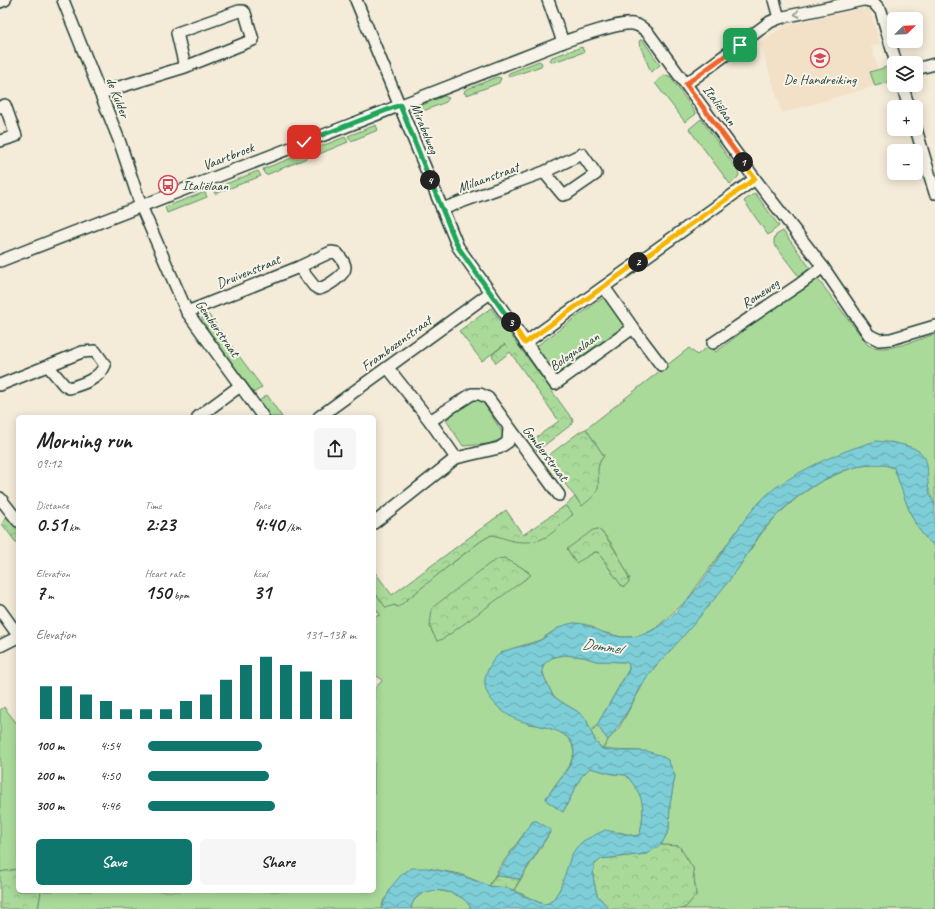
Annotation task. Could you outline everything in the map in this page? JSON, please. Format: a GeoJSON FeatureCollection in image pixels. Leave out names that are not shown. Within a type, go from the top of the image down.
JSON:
{"type":"FeatureCollection","features":[{"type":"Feature","properties":{"kind":"street"},"geometry":{"type":"LineString","coordinates":[[0,2],[5,0]]}},
{"type":"Feature","properties":{"kind":"street","name":"de Kulder"},"geometry":{"type":"LineString","coordinates":[[63,0],[119,140],[141,206]]}},
{"type":"Feature","properties":{"kind":"street","name":"Mirabelweg"},"geometry":{"type":"LineString","coordinates":[[356,0],[458,247],[525,343]]}},
{"type":"Feature","properties":{"kind":"street"},"geometry":{"type":"LineString","coordinates":[[548,0],[563,42]]}},
{"type":"Feature","properties":{"kind":"street"},"geometry":{"type":"LineString","coordinates":[[774,0],[779,18]]}},
{"type":"Feature","properties":{"kind":"street"},"geometry":{"type":"LineString","coordinates":[[686,84],[770,22],[779,18],[864,0],[873,2],[881,11],[894,56]]}},
{"type":"Feature","properties":{"kind":"street"},"geometry":{"type":"LineString","coordinates":[[100,93],[185,67],[253,40],[245,13],[243,11],[239,11],[177,32],[185,67]]}},
{"type":"Feature","properties":{"kind":"street","name":"Italiëlaan"},"geometry":{"type":"LineString","coordinates":[[400,105],[563,42],[623,24],[639,26],[649,34],[755,179],[823,267],[869,334],[879,340],[890,339],[935,326]]}},
{"type":"Feature","properties":{"kind":"street"},"geometry":{"type":"LineString","coordinates":[[923,67],[935,64]]}},
{"type":"Feature","properties":{"kind":"street"},"geometry":{"type":"LineString","coordinates":[[0,107],[5,105],[16,136],[0,141]]}},
{"type":"Feature","properties":{"kind":"street","name":"Vaartbroek"},"geometry":{"type":"LineString","coordinates":[[0,261],[400,105]]}},
{"type":"Feature","properties":{"kind":"street"},"geometry":{"type":"LineString","coordinates":[[918,136],[935,193]]}},
{"type":"Feature","properties":{"kind":"street","name":"Milaanstraat"},"geometry":{"type":"LineString","coordinates":[[442,209],[544,172]]}},
{"type":"Feature","properties":{"kind":"street"},"geometry":{"type":"LineString","coordinates":[[525,343],[755,179]]}},
{"type":"Feature","properties":{"kind":"street","name":"Gemberstraat"},"geometry":{"type":"LineString","coordinates":[[141,206],[187,312],[262,415]]}},
{"type":"Feature","properties":{"kind":"street","name":"Druivenstraat"},"geometry":{"type":"LineString","coordinates":[[187,312],[299,267]]}},
{"type":"Feature","properties":{"kind":"street","name":"Romeweg"},"geometry":{"type":"LineString","coordinates":[[713,343],[823,267]]}},
{"type":"Feature","properties":{"kind":"street"},"geometry":{"type":"LineString","coordinates":[[604,287],[661,365]]}},
{"type":"Feature","properties":{"kind":"street","name":"Frambozenstraat"},"geometry":{"type":"LineString","coordinates":[[322,415],[490,293]]}},
{"type":"Feature","properties":{"kind":"street","name":"Bolognalaan"},"geometry":{"type":"LineString","coordinates":[[525,343],[555,384],[633,328]]}},
{"type":"Feature","properties":{"kind":"street"},"geometry":{"type":"LineString","coordinates":[[0,385],[82,352],[95,351],[105,365],[103,370],[87,383],[69,388],[64,385],[48,366]]}},
{"type":"Feature","properties":{"kind":"street"},"geometry":{"type":"LineString","coordinates":[[388,368],[430,421],[456,458]]}},
{"type":"Feature","properties":{"kind":"street"},"geometry":{"type":"LineString","coordinates":[[201,415],[240,386]]}},
{"type":"Feature","properties":{"kind":"street","name":"Gemberstraat"},"geometry":{"type":"LineString","coordinates":[[430,421],[472,394],[480,394],[488,398],[559,495]]}},
{"type":"Feature","properties":{"kind":"street","name":"Gemberstraat"},"geometry":{"type":"LineString","coordinates":[[376,521],[456,458],[499,448],[508,442],[509,428]]}},
{"type":"Feature","properties":{"kind":"street"},"geometry":{"type":"LineString","coordinates":[[0,498],[16,518]]}},
{"type":"Feature","properties":{"kind":"street"},"geometry":{"type":"LineString","coordinates":[[0,610],[16,633]]}},
{"type":"Feature","properties":{"kind":"street"},"geometry":{"type":"LineString","coordinates":[[0,646],[16,637]]}},
{"type":"Feature","properties":{"kind":"shaded area","name":"De Handreiking"},"geometry":{"type":"Polygon","coordinates":[[[869,7],[880,44],[871,46],[878,70],[871,72],[875,86],[782,113],[760,43],[784,26],[869,7]]]}},
{"type":"Feature","properties":{"kind":"green space"},"geometry":{"type":"Polygon","coordinates":[[[640,40],[643,40],[660,65],[651,72],[639,43],[640,40]]]}},
{"type":"Feature","properties":{"kind":"green space"},"geometry":{"type":"Polygon","coordinates":[[[582,47],[584,52],[553,62],[550,60],[552,57],[582,47]]]}},
{"type":"Feature","properties":{"kind":"green space"},"geometry":{"type":"Polygon","coordinates":[[[539,61],[542,63],[541,66],[510,77],[508,76],[509,73],[539,61]]]}},
{"type":"Feature","properties":{"kind":"green space"},"geometry":{"type":"Polygon","coordinates":[[[887,67],[887,83],[875,86],[870,72],[887,67]]]}},
{"type":"Feature","properties":{"kind":"green space"},"geometry":{"type":"Polygon","coordinates":[[[664,75],[670,76],[696,114],[685,122],[655,83],[664,75]]]}},
{"type":"Feature","properties":{"kind":"green space"},"geometry":{"type":"Polygon","coordinates":[[[497,77],[501,78],[499,83],[467,95],[464,93],[465,90],[497,77]]]}},
{"type":"Feature","properties":{"kind":"green space"},"geometry":{"type":"Polygon","coordinates":[[[444,96],[449,98],[446,102],[413,115],[410,113],[411,110],[444,96]]]}},
{"type":"Feature","properties":{"kind":"green space"},"geometry":{"type":"Polygon","coordinates":[[[701,119],[738,171],[738,177],[730,184],[689,129],[701,119]]]}},
{"type":"Feature","properties":{"kind":"green space"},"geometry":{"type":"Polygon","coordinates":[[[376,125],[378,130],[351,141],[348,136],[376,125]]]}},
{"type":"Feature","properties":{"kind":"green space"},"geometry":{"type":"Polygon","coordinates":[[[345,137],[348,142],[312,157],[309,151],[345,137]]]}},
{"type":"Feature","properties":{"kind":"green space"},"geometry":{"type":"Polygon","coordinates":[[[305,153],[307,158],[266,175],[264,173],[263,169],[305,153]]]}},
{"type":"Feature","properties":{"kind":"green space"},"geometry":{"type":"Polygon","coordinates":[[[258,171],[261,176],[215,194],[213,189],[258,171]]]}},
{"type":"Feature","properties":{"kind":"green space"},"geometry":{"type":"Polygon","coordinates":[[[205,192],[207,197],[167,213],[165,207],[205,192]]]}},
{"type":"Feature","properties":{"kind":"green space"},"geometry":{"type":"Polygon","coordinates":[[[755,193],[779,226],[768,235],[744,201],[755,193]]]}},
{"type":"Feature","properties":{"kind":"green space"},"geometry":{"type":"Polygon","coordinates":[[[783,231],[811,269],[800,278],[774,244],[776,235],[783,231]]]}},
{"type":"Feature","properties":{"kind":"green space"},"geometry":{"type":"Polygon","coordinates":[[[812,278],[817,278],[868,345],[883,348],[892,347],[935,334],[935,506],[931,499],[927,482],[927,471],[915,449],[891,442],[741,525],[687,600],[656,628],[641,636],[622,637],[598,631],[592,626],[574,623],[558,628],[540,640],[502,652],[495,659],[488,670],[485,680],[486,689],[492,700],[528,724],[538,725],[558,731],[567,737],[572,744],[574,753],[570,764],[546,798],[547,801],[563,812],[581,777],[590,768],[613,774],[626,775],[637,790],[642,802],[643,816],[640,834],[635,836],[619,832],[571,856],[559,891],[555,898],[545,904],[514,890],[551,831],[533,821],[499,868],[489,886],[460,874],[427,868],[384,899],[381,909],[38,909],[41,893],[376,893],[376,687],[382,681],[379,677],[376,676],[376,616],[380,615],[376,608],[376,594],[386,607],[394,605],[398,607],[481,541],[491,535],[511,540],[573,515],[566,505],[575,497],[582,506],[598,488],[598,467],[604,456],[586,429],[689,348],[697,355],[710,345],[716,352],[812,278]],[[598,529],[593,530],[588,556],[598,552],[613,574],[630,579],[608,538],[598,529]],[[504,558],[432,610],[431,624],[433,634],[529,572],[504,558]]]}},
{"type":"Feature","properties":{"kind":"green space"},"geometry":{"type":"Polygon","coordinates":[[[604,297],[624,323],[623,327],[560,372],[554,374],[534,348],[604,297]]]}},
{"type":"Feature","properties":{"kind":"green space"},"geometry":{"type":"Polygon","coordinates":[[[491,308],[573,420],[572,424],[537,451],[531,441],[559,421],[510,352],[496,363],[492,355],[505,344],[482,361],[459,331],[491,308]]]}},
{"type":"Feature","properties":{"kind":"green space"},"geometry":{"type":"Polygon","coordinates":[[[208,314],[262,387],[254,393],[202,322],[202,317],[208,314]]]}},
{"type":"Feature","properties":{"kind":"green space"},"geometry":{"type":"Polygon","coordinates":[[[267,395],[281,415],[270,415],[259,401],[267,395]]]}},
{"type":"Feature","properties":{"kind":"green space"},"geometry":{"type":"Polygon","coordinates":[[[473,398],[481,399],[504,435],[502,439],[488,444],[463,446],[446,420],[473,398]]]}},
{"type":"Feature","properties":{"kind":"green space"},"geometry":{"type":"Polygon","coordinates":[[[586,429],[604,456],[598,467],[596,493],[582,506],[545,458],[581,431],[586,429]]]}},
{"type":"Feature","properties":{"kind":"green space"},"geometry":{"type":"Polygon","coordinates":[[[886,465],[894,468],[914,521],[927,539],[935,546],[935,909],[681,909],[686,907],[696,895],[693,868],[679,846],[661,845],[669,830],[670,804],[675,776],[668,760],[643,751],[603,749],[608,740],[619,728],[646,679],[657,664],[684,635],[737,570],[761,534],[777,515],[799,496],[820,482],[858,466],[886,465]]]}},
{"type":"Feature","properties":{"kind":"green space"},"geometry":{"type":"Polygon","coordinates":[[[566,505],[573,514],[553,532],[540,540],[532,542],[513,541],[491,535],[456,560],[398,607],[394,605],[386,608],[376,594],[376,574],[392,595],[506,510],[523,535],[566,505]]]}},
{"type":"Feature","properties":{"kind":"green space"},"geometry":{"type":"Polygon","coordinates":[[[7,516],[16,528],[16,542],[2,524],[7,516]]]}},
{"type":"Feature","properties":{"kind":"green space"},"geometry":{"type":"Polygon","coordinates":[[[598,529],[607,538],[626,571],[629,583],[623,587],[598,552],[595,552],[576,563],[567,549],[593,530],[598,529]]]}},
{"type":"Feature","properties":{"kind":"green space"},"geometry":{"type":"Polygon","coordinates":[[[504,558],[521,567],[531,575],[443,639],[437,641],[430,627],[432,608],[489,564],[498,559],[504,558]]]}},
{"type":"Feature","properties":{"kind":"green space"},"geometry":{"type":"Polygon","coordinates":[[[565,655],[584,657],[596,661],[626,662],[629,665],[629,669],[597,725],[591,732],[588,724],[581,715],[553,695],[544,676],[543,666],[548,660],[565,655]]]}},
{"type":"Feature","properties":{"kind":"green space"},"geometry":{"type":"Polygon","coordinates":[[[4,707],[16,722],[16,869],[0,872],[0,710],[4,707]]]}},
{"type":"Feature","properties":{"kind":"green space"},"geometry":{"type":"Polygon","coordinates":[[[597,725],[608,740],[603,749],[595,741],[591,732],[597,725]]]}},
{"type":"Feature","properties":{"kind":"green space"},"geometry":{"type":"Polygon","coordinates":[[[661,845],[679,846],[693,868],[696,895],[686,907],[681,909],[609,909],[597,895],[593,877],[594,865],[601,859],[646,854],[661,845]]]}},
{"type":"Feature","properties":{"kind":"green space"},"geometry":{"type":"Polygon","coordinates":[[[16,869],[16,893],[41,893],[38,909],[0,909],[0,872],[16,869]]]}},
{"type":"Feature","properties":{"kind":"green space"},"geometry":{"type":"Polygon","coordinates":[[[496,875],[520,879],[514,890],[489,886],[496,875]]]}},
{"type":"Feature","properties":{"kind":"green space"},"geometry":{"type":"Polygon","coordinates":[[[432,890],[454,894],[465,900],[471,909],[411,909],[413,902],[418,896],[432,890]]]}},
{"type":"Feature","properties":{"kind":"water","name":"Dommel"},"geometry":{"type":"Polygon","coordinates":[[[876,441],[894,443],[914,448],[925,458],[930,494],[935,506],[935,546],[927,539],[914,521],[894,468],[883,465],[872,465],[849,469],[824,480],[800,495],[778,514],[760,534],[737,570],[686,633],[651,671],[619,725],[608,740],[597,725],[629,670],[629,665],[626,662],[596,661],[584,657],[565,655],[553,657],[543,665],[542,672],[553,696],[577,711],[586,719],[595,741],[602,749],[616,751],[646,751],[660,755],[668,760],[675,776],[670,804],[669,830],[661,845],[646,854],[601,859],[594,865],[593,877],[597,895],[609,909],[471,909],[467,902],[450,892],[429,891],[421,894],[414,900],[411,909],[381,909],[391,887],[402,874],[412,868],[427,868],[460,875],[489,886],[507,888],[540,903],[546,904],[552,901],[560,889],[571,856],[583,841],[605,830],[635,836],[640,834],[643,816],[642,803],[637,790],[626,775],[613,774],[590,768],[581,777],[563,812],[547,801],[546,798],[571,763],[574,752],[572,743],[560,732],[513,718],[498,707],[489,696],[485,685],[485,677],[491,665],[500,653],[512,648],[537,642],[561,627],[569,624],[585,624],[607,634],[621,637],[634,637],[648,633],[655,629],[669,619],[692,595],[748,515],[770,492],[787,480],[824,460],[876,441]]]}},
{"type":"Feature","properties":{"kind":"water"},"geometry":{"type":"Polygon","coordinates":[[[533,821],[537,821],[551,830],[520,879],[496,875],[533,821]]]}},
{"type":"Feature","properties":{"kind":"place","name":"De Handreiking"},"geometry":{"type":"Point","coordinates":[820,58]}},
{"type":"Feature","properties":{"kind":"place","name":"Italiëlaan"},"geometry":{"type":"Point","coordinates":[168,185]}},
{"type":"Feature","properties":{"kind":"route"},"geometry":{"type":"LineString","coordinates":[[304,142],[400,105],[458,247],[525,343],[755,179],[686,84],[740,45]]}}]}
